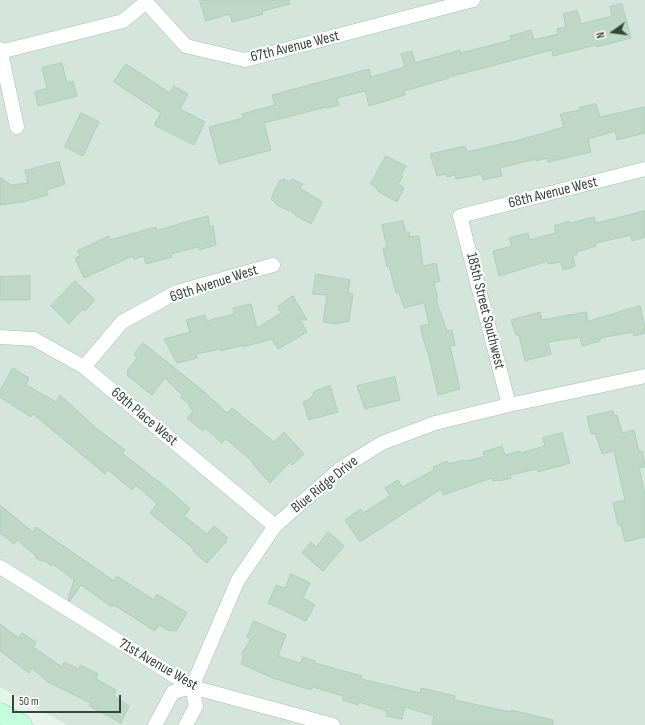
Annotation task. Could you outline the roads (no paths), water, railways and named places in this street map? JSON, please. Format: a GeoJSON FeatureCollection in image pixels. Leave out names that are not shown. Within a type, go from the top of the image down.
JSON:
{"type":"FeatureCollection","features":[{"type":"Feature","properties":{"kind":"main road"},"geometry":{"type":"LineString","coordinates":[[0,713],[22,725]]}},
{"type":"Feature","properties":{"kind":"street","name":"67th Avenue West"},"geometry":{"type":"LineString","coordinates":[[0,51],[123,21],[146,1],[186,46],[245,60],[474,0]]}},
{"type":"Feature","properties":{"kind":"street"},"geometry":{"type":"LineString","coordinates":[[0,51],[17,127]]}},
{"type":"Feature","properties":{"kind":"street","name":"68th Avenue West"},"geometry":{"type":"LineString","coordinates":[[460,216],[645,169]]}},
{"type":"Feature","properties":{"kind":"street","name":"185th Street Southwest"},"geometry":{"type":"LineString","coordinates":[[460,216],[509,405]]}},
{"type":"Feature","properties":{"kind":"street","name":"69th Avenue West"},"geometry":{"type":"LineString","coordinates":[[84,367],[122,322],[177,292],[273,265]]}},
{"type":"Feature","properties":{"kind":"street","name":"69th Place West"},"geometry":{"type":"LineString","coordinates":[[0,337],[34,339],[84,367],[275,526]]}},
{"type":"Feature","properties":{"kind":"street","name":"Blue Ridge Drive"},"geometry":{"type":"LineString","coordinates":[[192,687],[238,580],[275,526],[340,470],[382,443],[435,423],[509,405],[645,376]]}},
{"type":"Feature","properties":{"kind":"street","name":"71st Avenue West"},"geometry":{"type":"LineString","coordinates":[[0,567],[192,687],[333,725]]}},
{"type":"Feature","properties":{"kind":"street"},"geometry":{"type":"LineString","coordinates":[[155,725],[173,692],[192,687],[196,706],[186,725]]}}]}
